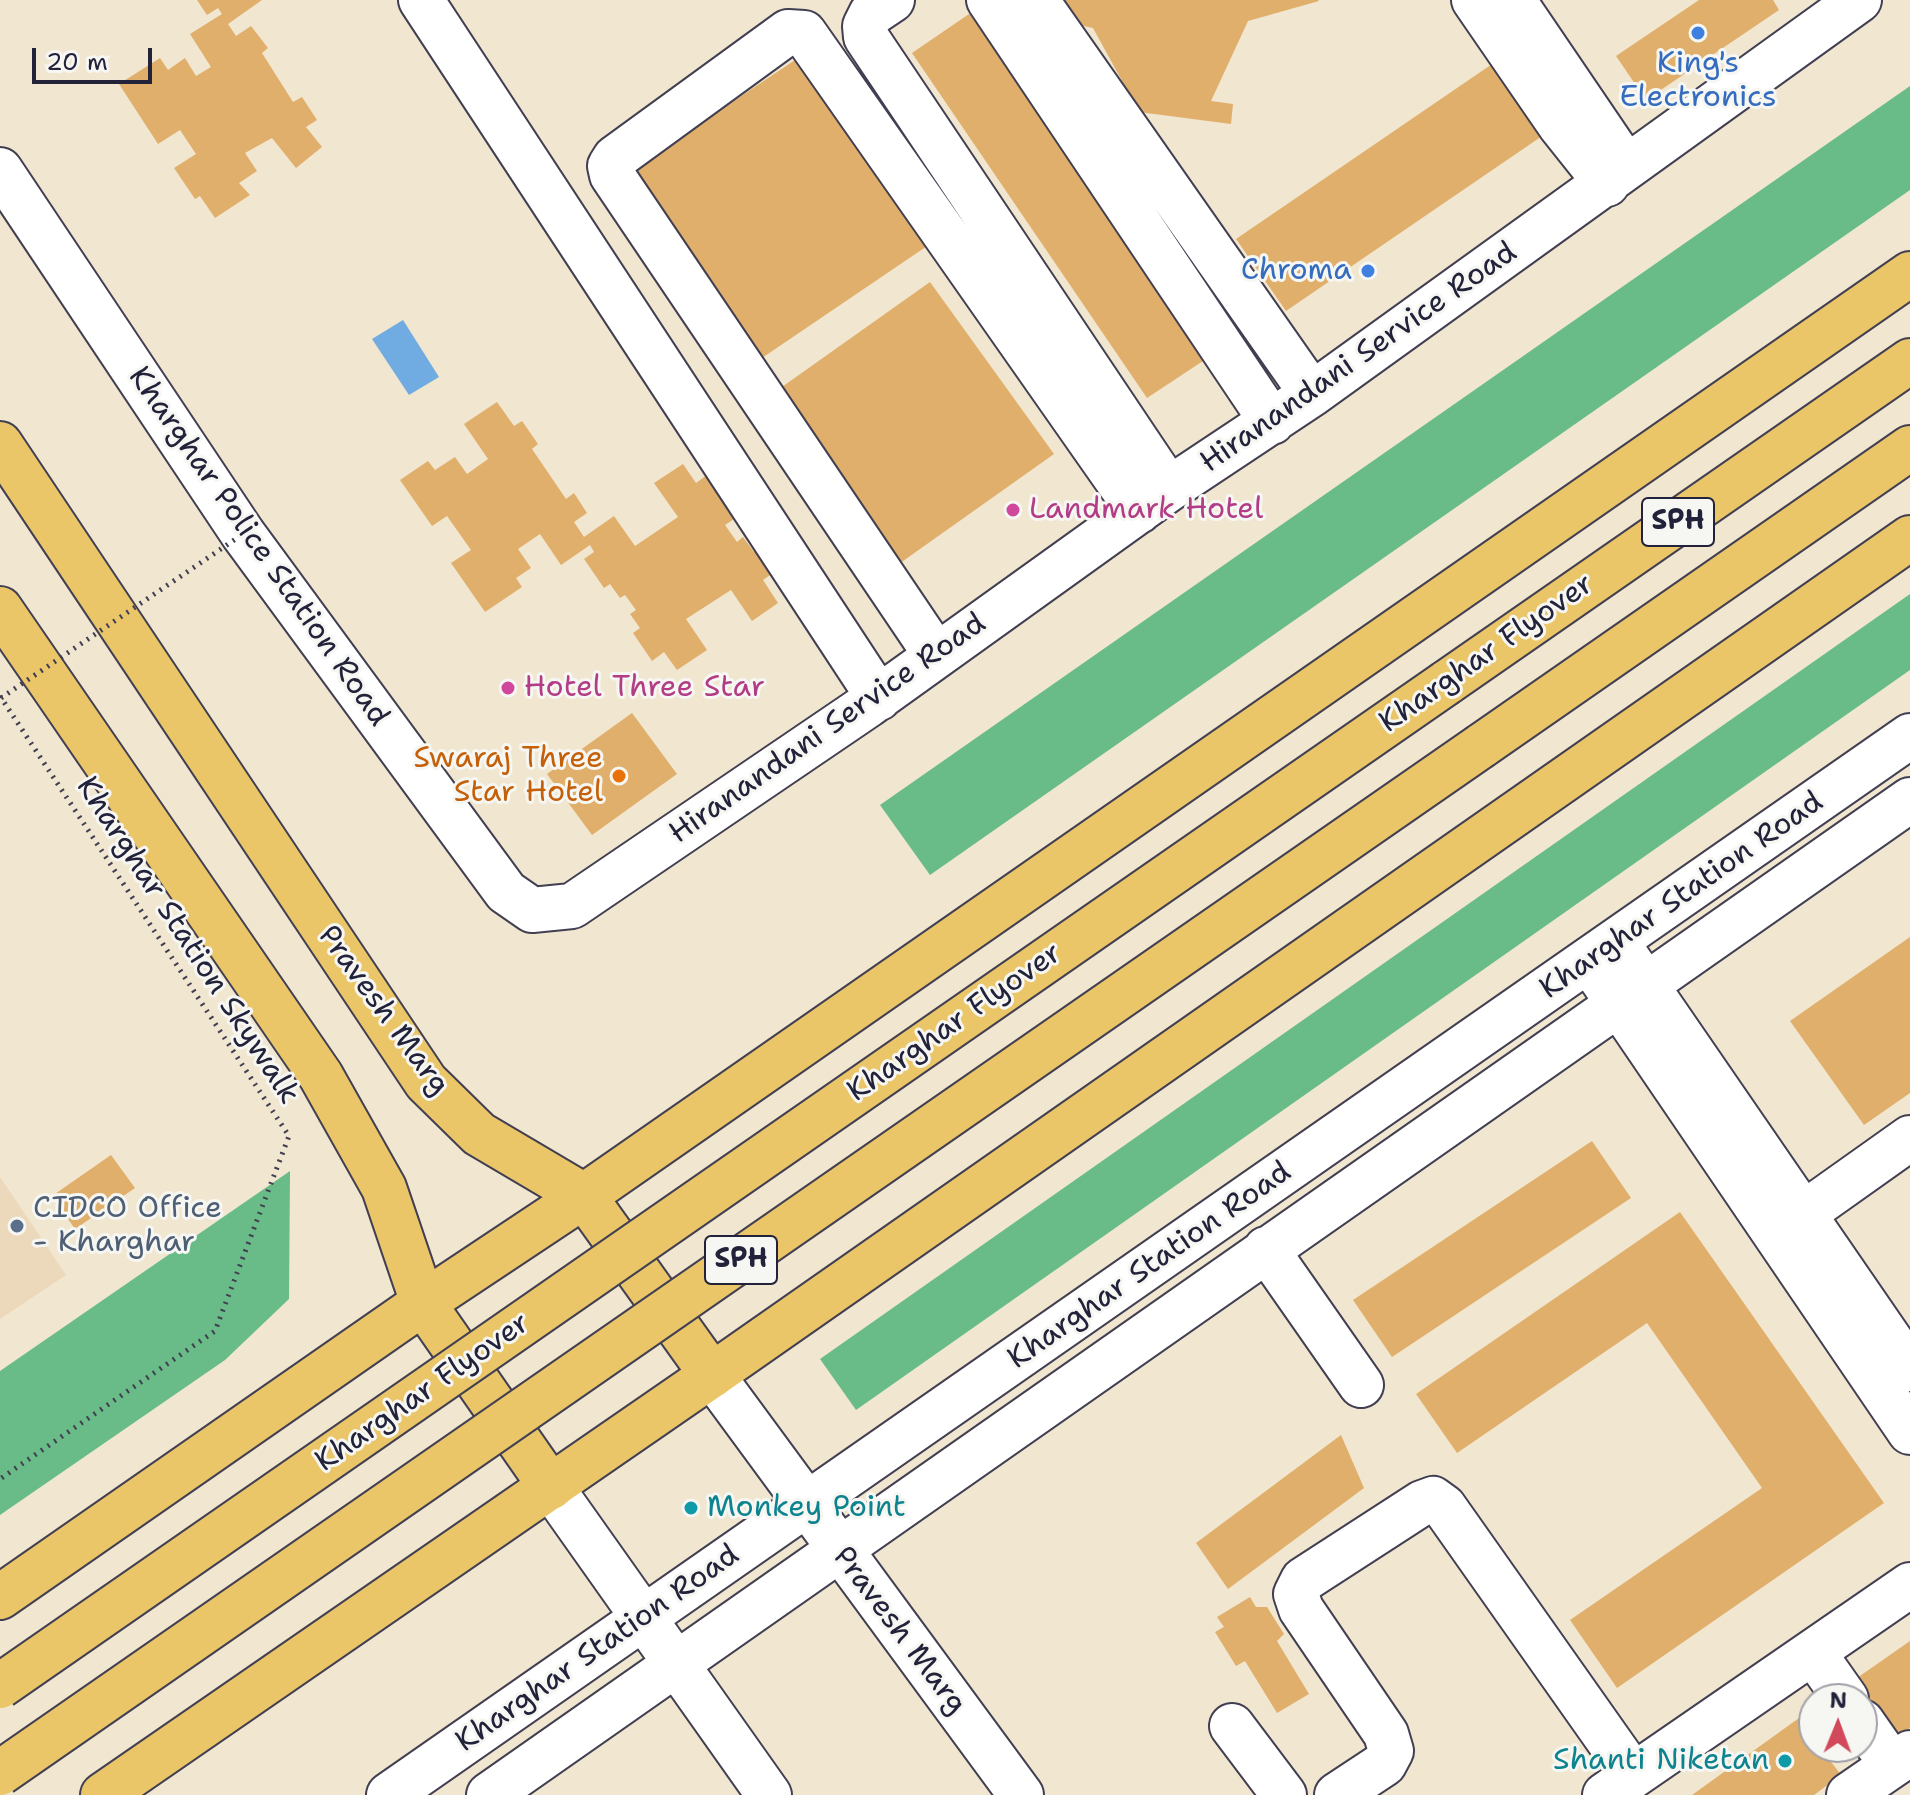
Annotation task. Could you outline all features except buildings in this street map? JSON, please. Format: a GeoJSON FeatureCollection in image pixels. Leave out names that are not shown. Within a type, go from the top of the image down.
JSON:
{"type":"FeatureCollection","features":[{"type":"Feature","properties":{"kind":"main road"},"geometry":{"type":"LineString","coordinates":[[0,1597],[423,1303],[584,1196],[1910,274]]}},
{"type":"Feature","properties":{"kind":"main road","name":"Kharghar Flyover"},"geometry":{"type":"LineString","coordinates":[[0,1686],[1910,361]]}},
{"type":"Feature","properties":{"kind":"main road","name":"Pravesh Marg"},"geometry":{"type":"LineString","coordinates":[[0,444],[426,1082],[479,1134],[584,1196],[712,1375]]}},
{"type":"Feature","properties":{"kind":"main road","name":"SPH"},"geometry":{"type":"LineString","coordinates":[[0,1773],[1910,448]]}},
{"type":"Feature","properties":{"kind":"main road"},"geometry":{"type":"LineString","coordinates":[[103,1795],[551,1487],[1910,538]]}},
{"type":"Feature","properties":{"kind":"main road"},"geometry":{"type":"LineString","coordinates":[[0,609],[321,1076],[384,1188],[423,1303],[551,1487]]}},
{"type":"Feature","properties":{"kind":"street"},"geometry":{"type":"LineString","coordinates":[[421,0],[879,698]]}},
{"type":"Feature","properties":{"kind":"street"},"geometry":{"type":"LineString","coordinates":[[892,0],[871,14],[865,26],[866,37],[1154,500]]}},
{"type":"Feature","properties":{"kind":"street"},"geometry":{"type":"LineString","coordinates":[[989,0],[1272,422]]}},
{"type":"Feature","properties":{"kind":"street"},"geometry":{"type":"LineString","coordinates":[[1036,0],[1312,394]]}},
{"type":"Feature","properties":{"kind":"street"},"geometry":{"type":"LineString","coordinates":[[1474,0],[1560,125],[1617,176]]}},
{"type":"Feature","properties":{"kind":"street"},"geometry":{"type":"LineString","coordinates":[[1513,0],[1617,176]]}},
{"type":"Feature","properties":{"kind":"street","name":"Hiranandani Service Road"},"geometry":{"type":"LineString","coordinates":[[532,910],[572,906],[879,698],[1154,500],[1312,394],[1859,0]]}},
{"type":"Feature","properties":{"kind":"street"},"geometry":{"type":"LineString","coordinates":[[936,655],[612,175],[610,166],[615,158],[788,32],[804,33],[1154,500]]}},
{"type":"Feature","properties":{"kind":"street","name":"Kharghar Police Station Road"},"geometry":{"type":"LineString","coordinates":[[0,170],[243,534],[506,892],[532,910]]}},
{"type":"Feature","properties":{"kind":"street","name":"Kharghar Station Road"},"geometry":{"type":"LineString","coordinates":[[389,1795],[1910,736]]}},
{"type":"Feature","properties":{"kind":"street","name":"Kharghar Station Road"},"geometry":{"type":"LineString","coordinates":[[489,1795],[837,1548],[1910,800]]}},
{"type":"Feature","properties":{"kind":"street"},"geometry":{"type":"LineString","coordinates":[[1603,952],[1910,1432]]}},
{"type":"Feature","properties":{"kind":"street"},"geometry":{"type":"LineString","coordinates":[[1631,994],[1810,1223],[1910,1368]]}},
{"type":"Feature","properties":{"kind":"street"},"geometry":{"type":"LineString","coordinates":[[1810,1223],[1910,1138]]}},
{"type":"Feature","properties":{"kind":"street"},"geometry":{"type":"LineString","coordinates":[[1810,1223],[1910,1168]]}},
{"type":"Feature","properties":{"kind":"street"},"geometry":{"type":"LineString","coordinates":[[1266,1249],[1361,1385]]}},
{"type":"Feature","properties":{"kind":"street","name":"Pravesh Marg"},"geometry":{"type":"LineString","coordinates":[[712,1375],[1021,1795]]}},
{"type":"Feature","properties":{"kind":"street"},"geometry":{"type":"LineString","coordinates":[[551,1487],[769,1795]]}},
{"type":"Feature","properties":{"kind":"street"},"geometry":{"type":"LineString","coordinates":[[1337,1795],[1384,1764],[1391,1751],[1386,1734],[1301,1609],[1296,1594],[1303,1580],[1422,1503],[1433,1499],[1444,1507],[1619,1785],[1910,1585]]}},
{"type":"Feature","properties":{"kind":"street"},"geometry":{"type":"LineString","coordinates":[[1813,1652],[1835,1683]]}},
{"type":"Feature","properties":{"kind":"street"},"geometry":{"type":"LineString","coordinates":[[1232,1726],[1284,1795]]}},
{"type":"Feature","properties":{"kind":"street"},"geometry":{"type":"LineString","coordinates":[[1849,1795],[1901,1759],[1878,1737]]}},
{"type":"Feature","properties":{"kind":"path","name":"Kharghar Station Skywalk"},"geometry":{"type":"LineString","coordinates":[[0,1479],[215,1331],[289,1136],[1,697],[243,534]]}},
{"type":"Feature","properties":{"kind":"shaded area","name":"CIDCO Office - Kharghar"},"geometry":{"type":"Polygon","coordinates":[[[0,1177],[66,1275],[0,1319],[0,1177]]]}},
{"type":"Feature","properties":{"kind":"green space"},"geometry":{"type":"Polygon","coordinates":[[[1910,86],[1910,190],[930,875],[880,805],[1910,86]]]}},
{"type":"Feature","properties":{"kind":"green space"},"geometry":{"type":"Polygon","coordinates":[[[1910,594],[1910,670],[856,1410],[820,1359],[1910,594]]]}},
{"type":"Feature","properties":{"kind":"green space"},"geometry":{"type":"Polygon","coordinates":[[[290,1171],[289,1299],[225,1360],[0,1515],[0,1371],[290,1171]]]}},
{"type":"Feature","properties":{"kind":"water"},"geometry":{"type":"Polygon","coordinates":[[[403,320],[439,377],[409,395],[372,339],[403,320]]]}},
{"type":"Feature","properties":{"kind":"place","name":"King's Electronics"},"geometry":{"type":"Point","coordinates":[1698,33]}},
{"type":"Feature","properties":{"kind":"place","name":"Chroma"},"geometry":{"type":"Point","coordinates":[1368,271]}},
{"type":"Feature","properties":{"kind":"place","name":"Landmark Hotel"},"geometry":{"type":"Point","coordinates":[1013,510]}},
{"type":"Feature","properties":{"kind":"place","name":"Hotel Three Star"},"geometry":{"type":"Point","coordinates":[508,688]}},
{"type":"Feature","properties":{"kind":"place","name":"Swaraj Three Star Hotel"},"geometry":{"type":"Point","coordinates":[619,776]}},
{"type":"Feature","properties":{"kind":"place","name":"CIDCO Office - Kharghar"},"geometry":{"type":"Point","coordinates":[17,1226]}},
{"type":"Feature","properties":{"kind":"place","name":"Monkey Point"},"geometry":{"type":"Point","coordinates":[691,1508]}},
{"type":"Feature","properties":{"kind":"place","name":"Shanti Niketan"},"geometry":{"type":"Point","coordinates":[1785,1761]}}]}
